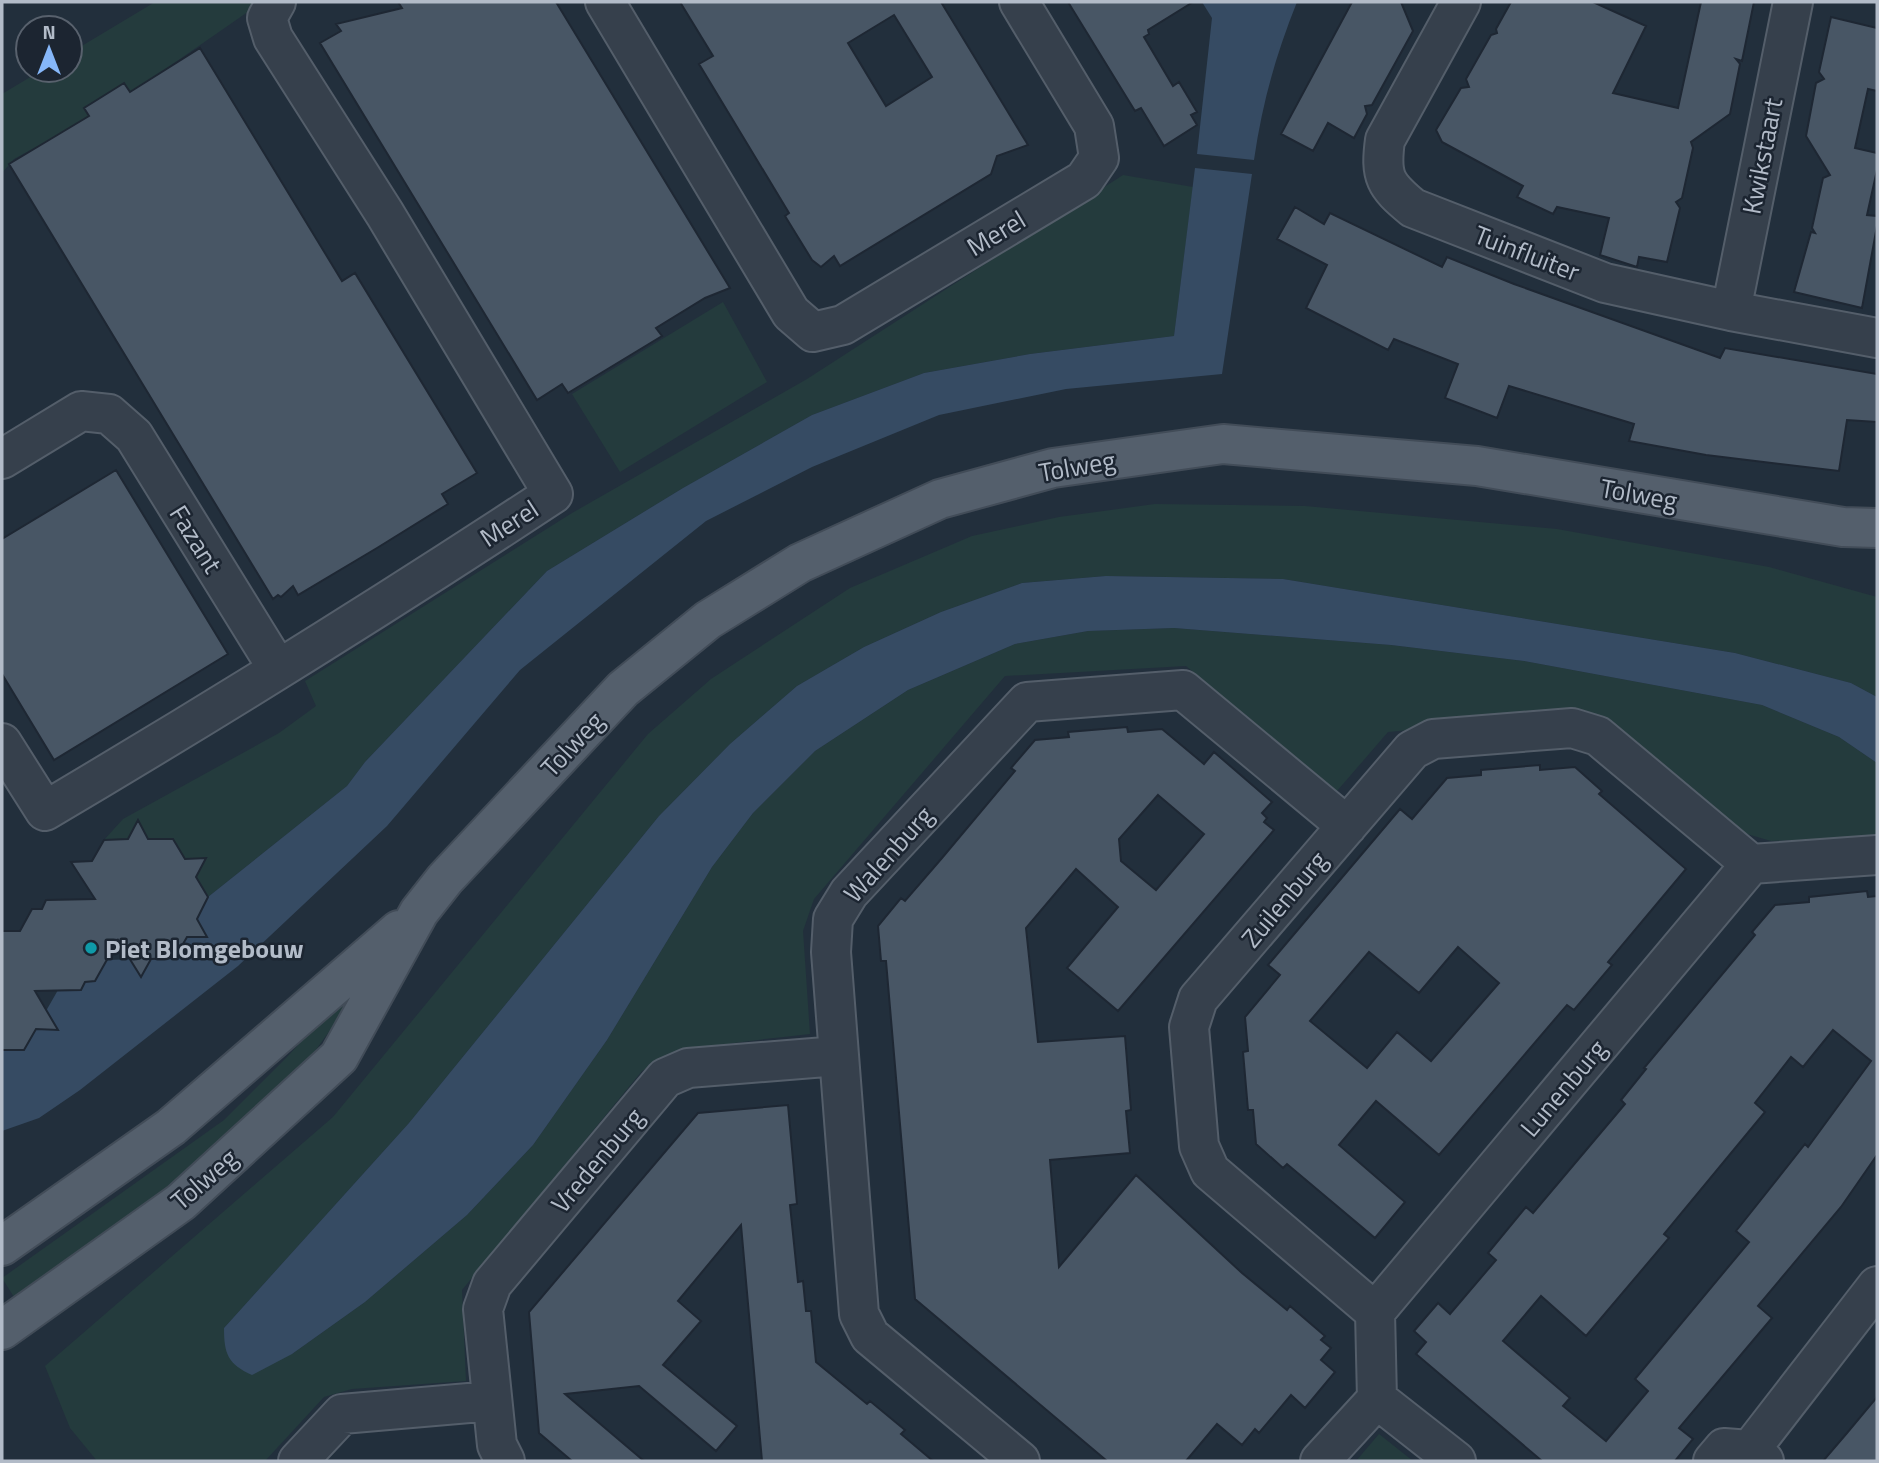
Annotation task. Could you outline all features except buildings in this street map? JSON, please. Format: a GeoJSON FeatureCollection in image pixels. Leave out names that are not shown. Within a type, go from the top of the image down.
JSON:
{"type":"FeatureCollection","features":[{"type":"Feature","properties":{"kind":"main road","name":"Tolweg"},"geometry":{"type":"LineString","coordinates":[[2,1330],[181,1202],[339,1057],[419,912],[445,879],[623,689],[708,620],[800,563],[940,499],[1053,468],[1223,444],[1476,466],[1866,531]]}},
{"type":"Feature","properties":{"kind":"main road"},"geometry":{"type":"LineString","coordinates":[[2,1246],[171,1127],[419,912]]}},
{"type":"Feature","properties":{"kind":"street","name":"Merel"},"geometry":{"type":"LineString","coordinates":[[2,743],[45,811],[198,721],[553,494],[385,214],[273,38],[267,18],[276,2]]}},
{"type":"Feature","properties":{"kind":"street","name":"Merel"},"geometry":{"type":"LineString","coordinates":[[605,2],[791,313],[813,332],[843,325],[1084,180],[1099,158],[1094,126],[1019,2]]}},
{"type":"Feature","properties":{"kind":"street","name":"Tuinfluiter"},"geometry":{"type":"LineString","coordinates":[[1461,2],[1385,140],[1382,163],[1388,187],[1413,208],[1605,283],[1731,311],[1877,338]]}},
{"type":"Feature","properties":{"kind":"street","name":"Kwikstaart"},"geometry":{"type":"LineString","coordinates":[[1731,311],[1793,2]]}},
{"type":"Feature","properties":{"kind":"street","name":"Fazant"},"geometry":{"type":"LineString","coordinates":[[2,459],[81,411],[109,414],[134,436],[278,669]]}},
{"type":"Feature","properties":{"kind":"street","name":"Walenburg"},"geometry":{"type":"LineString","coordinates":[[1020,1461],[870,1336],[859,1314],[831,952],[833,919],[849,893],[1027,702],[1183,691],[1347,826]]}},
{"type":"Feature","properties":{"kind":"street","name":"Zuilenburg"},"geometry":{"type":"LineString","coordinates":[[1375,1312],[1210,1171],[1199,1146],[1189,1027],[1198,999],[1412,750],[1433,738],[1572,728],[1598,736],[1751,864]]}},
{"type":"Feature","properties":{"kind":"street"},"geometry":{"type":"LineString","coordinates":[[1751,864],[1877,855]]}},
{"type":"Feature","properties":{"kind":"street","name":"Lunenburg"},"geometry":{"type":"LineString","coordinates":[[1375,1312],[1751,864]]}},
{"type":"Feature","properties":{"kind":"street","name":"Vredenburg"},"geometry":{"type":"LineString","coordinates":[[505,1461],[497,1445],[483,1309],[492,1284],[665,1078],[688,1068],[838,1056]]}},
{"type":"Feature","properties":{"kind":"street"},"geometry":{"type":"LineString","coordinates":[[1713,1461],[1724,1448],[1757,1456],[1877,1286]]}},
{"type":"Feature","properties":{"kind":"street"},"geometry":{"type":"LineString","coordinates":[[1320,1461],[1377,1399],[1375,1312]]}},
{"type":"Feature","properties":{"kind":"street"},"geometry":{"type":"LineString","coordinates":[[1377,1399],[1456,1461]]}},
{"type":"Feature","properties":{"kind":"street"},"geometry":{"type":"LineString","coordinates":[[298,1461],[342,1414],[492,1401]]}},
{"type":"Feature","properties":{"kind":"green space"},"geometry":{"type":"Polygon","coordinates":[[[155,2],[262,2],[131,93],[124,84],[84,107],[90,118],[14,159],[2,173],[2,94],[19,84],[84,84],[84,45],[155,2]]]}},
{"type":"Feature","properties":{"kind":"green space"},"geometry":{"type":"Polygon","coordinates":[[[1123,175],[1193,187],[1174,336],[1030,354],[924,373],[812,415],[683,488],[547,571],[365,762],[347,786],[208,897],[196,877],[201,868],[197,861],[185,859],[173,839],[148,839],[144,831],[133,831],[128,839],[104,840],[123,819],[279,733],[316,706],[305,681],[572,513],[807,379],[1123,175]]]}},
{"type":"Feature","properties":{"kind":"green space"},"geometry":{"type":"Polygon","coordinates":[[[723,302],[767,382],[620,472],[572,394],[723,302]]]}},
{"type":"Feature","properties":{"kind":"green space"},"geometry":{"type":"Polygon","coordinates":[[[1155,504],[1305,506],[1557,529],[1769,567],[1877,597],[1877,697],[1851,683],[1735,653],[1283,579],[1106,576],[1022,583],[941,612],[864,647],[797,686],[730,744],[659,816],[409,1123],[224,1328],[292,1354],[365,1302],[467,1215],[533,1145],[607,1040],[712,867],[753,813],[815,751],[908,690],[1015,644],[1088,631],[1174,628],[1391,645],[1524,661],[1762,705],[1839,737],[1877,763],[1877,837],[1771,841],[1747,834],[1583,714],[1388,732],[1337,791],[1186,666],[1005,676],[814,899],[803,931],[810,1034],[703,1049],[682,1054],[642,1071],[462,1290],[466,1381],[352,1389],[324,1397],[265,1461],[97,1461],[70,1428],[45,1366],[333,1117],[648,734],[711,679],[850,588],[972,536],[1059,517],[1155,504]]]}},
{"type":"Feature","properties":{"kind":"green space"},"geometry":{"type":"Polygon","coordinates":[[[397,937],[305,1065],[258,1121],[19,1305],[2,1278],[224,1120],[287,1057],[397,937]]]}},
{"type":"Feature","properties":{"kind":"green space"},"geometry":{"type":"Polygon","coordinates":[[[1379,1434],[1413,1461],[1356,1461],[1379,1434]]]}},
{"type":"Feature","properties":{"kind":"water"},"geometry":{"type":"Polygon","coordinates":[[[1202,2],[1297,2],[1271,80],[1254,160],[1197,154],[1212,18],[1202,2]]]}},
{"type":"Feature","properties":{"kind":"water"},"geometry":{"type":"Polygon","coordinates":[[[1195,168],[1252,174],[1222,374],[1066,389],[939,415],[812,467],[706,521],[520,670],[387,826],[238,966],[80,1090],[39,1118],[2,1131],[2,1050],[24,1050],[36,1029],[46,1029],[46,1011],[58,990],[81,990],[85,982],[95,981],[107,960],[175,958],[187,937],[196,937],[202,928],[197,919],[208,897],[347,786],[365,762],[547,571],[683,488],[812,415],[924,373],[1030,354],[1174,336],[1195,168]]]}},
{"type":"Feature","properties":{"kind":"water"},"geometry":{"type":"Polygon","coordinates":[[[1106,576],[1283,579],[1735,653],[1851,683],[1877,697],[1877,763],[1839,737],[1762,705],[1524,661],[1391,645],[1174,628],[1088,631],[1015,644],[908,690],[815,751],[753,813],[712,867],[607,1040],[533,1145],[467,1215],[365,1302],[292,1354],[252,1375],[233,1362],[225,1345],[224,1328],[409,1123],[659,816],[730,744],[797,686],[864,647],[941,612],[1022,583],[1106,576]]]}},
{"type":"Feature","properties":{"kind":"place","name":"Piet Blomgebouw"},"geometry":{"type":"Point","coordinates":[91,948]}}]}
